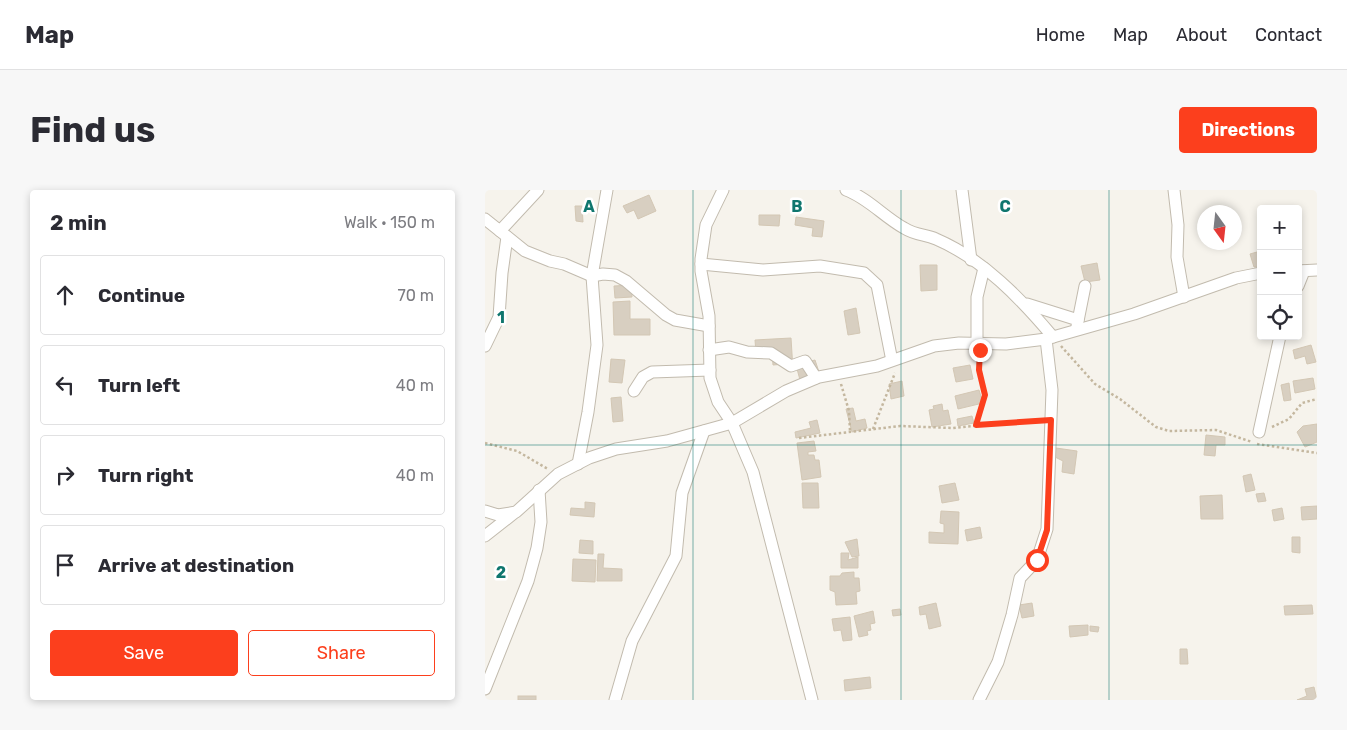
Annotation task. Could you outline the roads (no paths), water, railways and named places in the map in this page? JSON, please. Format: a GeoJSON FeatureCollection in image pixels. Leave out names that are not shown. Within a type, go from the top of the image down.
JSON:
{"type":"FeatureCollection","features":[{"type":"Feature","properties":{"kind":"street"},"geometry":{"type":"LineString","coordinates":[[485,346],[499,317],[503,234],[538,190]]}},
{"type":"Feature","properties":{"kind":"street"},"geometry":{"type":"LineString","coordinates":[[578,464],[588,412],[597,345],[592,276],[607,190]]}},
{"type":"Feature","properties":{"kind":"street"},"geometry":{"type":"LineString","coordinates":[[723,190],[706,225],[701,264],[709,326],[709,370],[718,402],[732,424],[753,472],[811,700]]}},
{"type":"Feature","properties":{"kind":"street"},"geometry":{"type":"LineString","coordinates":[[847,190],[905,229],[917,235],[935,238],[984,268],[1023,303],[1050,338],[1052,390],[1047,530],[1037,560],[1020,578],[1013,615],[997,662],[979,700]]}},
{"type":"Feature","properties":{"kind":"street"},"geometry":{"type":"LineString","coordinates":[[962,190],[971,260]]}},
{"type":"Feature","properties":{"kind":"street"},"geometry":{"type":"LineString","coordinates":[[1174,190],[1178,225],[1177,257],[1184,296]]}},
{"type":"Feature","properties":{"kind":"street"},"geometry":{"type":"LineString","coordinates":[[485,219],[525,251],[592,276],[603,274],[615,276],[635,288],[675,320],[709,326]]}},
{"type":"Feature","properties":{"kind":"street"},"geometry":{"type":"LineString","coordinates":[[701,264],[763,270],[820,266],[864,274],[877,285],[895,358]]}},
{"type":"Feature","properties":{"kind":"street"},"geometry":{"type":"LineString","coordinates":[[978,344],[977,296],[984,268]]}},
{"type":"Feature","properties":{"kind":"street"},"geometry":{"type":"LineString","coordinates":[[1302,280],[1310,269]]}},
{"type":"Feature","properties":{"kind":"street"},"geometry":{"type":"LineString","coordinates":[[485,536],[516,512],[557,474],[615,449],[667,441],[732,424],[786,391],[816,378],[860,370],[934,346],[1006,344],[1050,338],[1077,325],[1257,274]]}},
{"type":"Feature","properties":{"kind":"street"},"geometry":{"type":"LineString","coordinates":[[1077,325],[1085,286]]}},
{"type":"Feature","properties":{"kind":"street"},"geometry":{"type":"LineString","coordinates":[[1023,303],[1077,325]]}},
{"type":"Feature","properties":{"kind":"street"},"geometry":{"type":"LineString","coordinates":[[1259,432],[1279,340]]}},
{"type":"Feature","properties":{"kind":"street"},"geometry":{"type":"LineString","coordinates":[[709,350],[729,347],[747,352],[771,353],[791,366],[805,362],[816,378]]}},
{"type":"Feature","properties":{"kind":"street"},"geometry":{"type":"LineString","coordinates":[[634,391],[643,377],[652,372],[709,370]]}},
{"type":"Feature","properties":{"kind":"street"},"geometry":{"type":"LineString","coordinates":[[615,700],[632,641],[676,556],[682,493],[704,431]]}},
{"type":"Feature","properties":{"kind":"street"},"geometry":{"type":"LineString","coordinates":[[485,689],[528,582],[537,548],[541,522],[539,490]]}},
{"type":"Feature","properties":{"kind":"street"},"geometry":{"type":"LineString","coordinates":[[485,511],[498,515],[516,512]]}}]}
